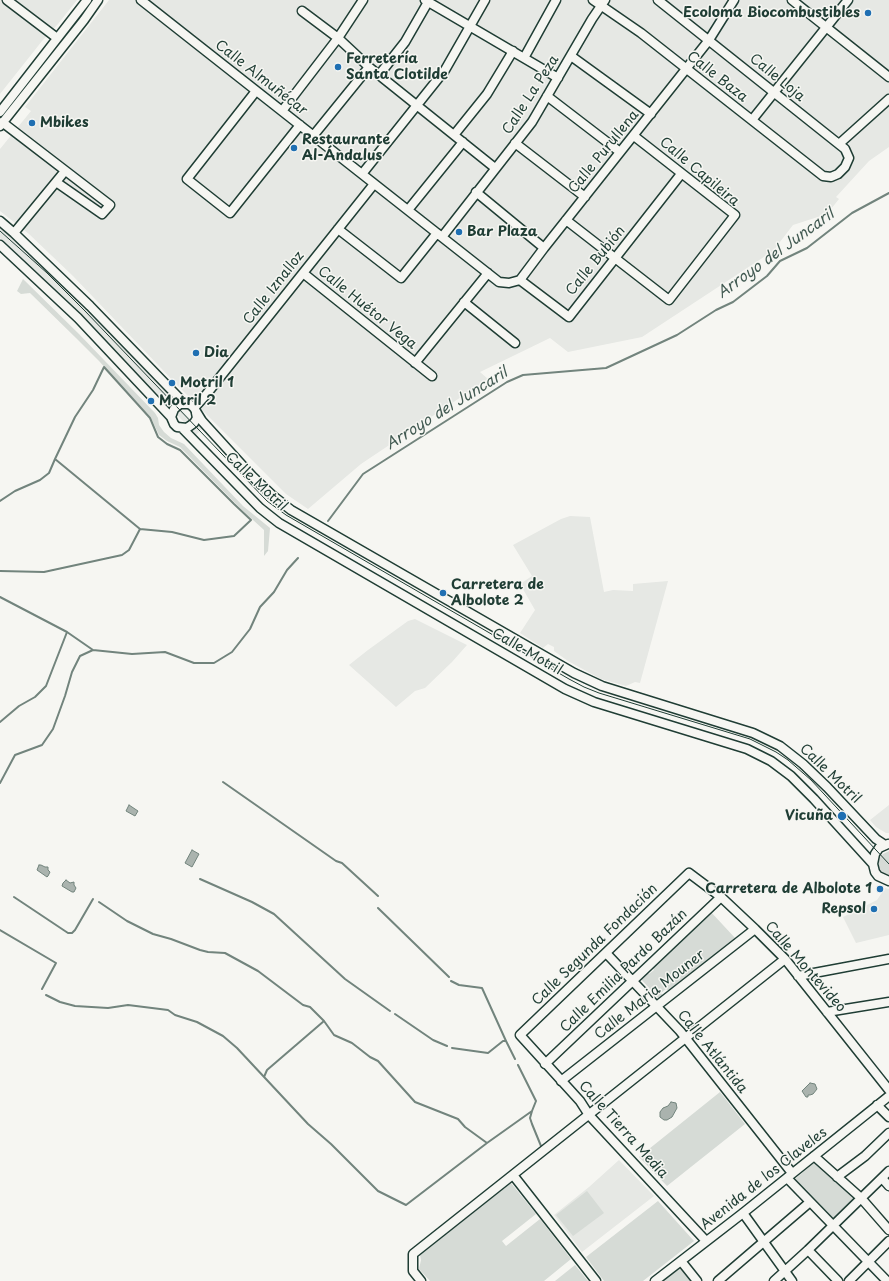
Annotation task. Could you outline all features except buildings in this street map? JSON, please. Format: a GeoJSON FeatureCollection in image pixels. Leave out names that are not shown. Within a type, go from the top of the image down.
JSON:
{"type":"FeatureCollection","features":[{"type":"Feature","properties":{"kind":"street"},"geometry":{"type":"LineString","coordinates":[[7,0],[57,38]]}},
{"type":"Feature","properties":{"kind":"street"},"geometry":{"type":"LineString","coordinates":[[0,112],[87,0]]}},
{"type":"Feature","properties":{"kind":"street"},"geometry":{"type":"LineString","coordinates":[[56,182],[102,214],[110,205],[1,124],[98,0]]}},
{"type":"Feature","properties":{"kind":"street","name":"Calle Almuñécar"},"geometry":{"type":"LineString","coordinates":[[141,0],[499,282],[509,283],[520,280]]}},
{"type":"Feature","properties":{"kind":"street"},"geometry":{"type":"LineString","coordinates":[[282,111],[338,38],[363,0]]}},
{"type":"Feature","properties":{"kind":"street"},"geometry":{"type":"LineString","coordinates":[[362,174],[445,70],[485,0]]}},
{"type":"Feature","properties":{"kind":"street"},"geometry":{"type":"LineString","coordinates":[[524,58],[556,0]]}},
{"type":"Feature","properties":{"kind":"street","name":"Calle Baza"},"geometry":{"type":"LineString","coordinates":[[593,0],[603,2],[823,176]]}},
{"type":"Feature","properties":{"kind":"street","name":"Calle Purullena"},"geometry":{"type":"LineString","coordinates":[[520,280],[686,69],[708,40],[734,0]]}},
{"type":"Feature","properties":{"kind":"street"},"geometry":{"type":"LineString","coordinates":[[792,0],[889,77]]}},
{"type":"Feature","properties":{"kind":"street"},"geometry":{"type":"LineString","coordinates":[[752,120],[848,0]]}},
{"type":"Feature","properties":{"kind":"street"},"geometry":{"type":"LineString","coordinates":[[379,75],[405,42],[427,1],[558,78]]}},
{"type":"Feature","properties":{"kind":"street","name":"Calle La Peza"},"geometry":{"type":"LineString","coordinates":[[338,229],[401,278],[440,235],[532,122],[603,2]]}},
{"type":"Feature","properties":{"kind":"street","name":"Calle Loja"},"geometry":{"type":"LineString","coordinates":[[663,2],[708,40],[845,149],[849,158],[845,167],[831,178],[823,176]]}},
{"type":"Feature","properties":{"kind":"street"},"geometry":{"type":"LineString","coordinates":[[302,11],[338,38],[369,67],[495,168]]}},
{"type":"Feature","properties":{"kind":"street"},"geometry":{"type":"LineString","coordinates":[[454,135],[487,94],[513,51]]}},
{"type":"Feature","properties":{"kind":"street"},"geometry":{"type":"LineString","coordinates":[[571,56],[651,114]]}},
{"type":"Feature","properties":{"kind":"street"},"geometry":{"type":"LineString","coordinates":[[313,136],[369,67]]}},
{"type":"Feature","properties":{"kind":"street"},"geometry":{"type":"LineString","coordinates":[[256,91],[187,179],[230,213],[300,125]]}},
{"type":"Feature","properties":{"kind":"street"},"geometry":{"type":"LineString","coordinates":[[547,96],[620,152]]}},
{"type":"Feature","properties":{"kind":"street"},"geometry":{"type":"LineString","coordinates":[[839,144],[889,99]]}},
{"type":"Feature","properties":{"kind":"street","name":"Calle Capileira"},"geometry":{"type":"LineString","coordinates":[[566,220],[670,300],[735,215],[634,136]]}},
{"type":"Feature","properties":{"kind":"street"},"geometry":{"type":"LineString","coordinates":[[408,210],[463,142]]}},
{"type":"Feature","properties":{"kind":"street"},"geometry":{"type":"LineString","coordinates":[[515,143],[585,197]]}},
{"type":"Feature","properties":{"kind":"street"},"geometry":{"type":"LineString","coordinates":[[14,232],[65,171]]}},
{"type":"Feature","properties":{"kind":"street","name":"Calle Bubión"},"geometry":{"type":"LineString","coordinates":[[520,280],[569,317],[682,174]]}},
{"type":"Feature","properties":{"kind":"street","name":"Calle Iznalloz"},"geometry":{"type":"LineString","coordinates":[[195,411],[205,396],[374,184]]}},
{"type":"Feature","properties":{"kind":"street"},"geometry":{"type":"LineString","coordinates":[[476,192],[544,248]]}},
{"type":"Feature","properties":{"kind":"street"},"geometry":{"type":"LineString","coordinates":[[0,221],[14,232],[90,306],[184,403],[188,404],[195,411],[196,418],[194,423],[190,427],[182,428],[174,424],[171,418],[78,318],[0,245]]}},
{"type":"Feature","properties":{"kind":"street","name":"Calle Huétor Vega"},"geometry":{"type":"LineString","coordinates":[[302,273],[432,376]]}},
{"type":"Feature","properties":{"kind":"street","name":"Calle Huétor Vega"},"geometry":{"type":"LineString","coordinates":[[415,363],[488,273]]}},
{"type":"Feature","properties":{"kind":"street"},"geometry":{"type":"LineString","coordinates":[[464,302],[515,343]]}},
{"type":"Feature","properties":{"kind":"street"},"geometry":{"type":"LineString","coordinates":[[171,418],[175,407],[184,403]]}},
{"type":"Feature","properties":{"kind":"street","name":"Calle Motril"},"geometry":{"type":"LineString","coordinates":[[195,411],[202,422],[252,476],[291,510],[574,673],[602,686],[754,733],[780,746],[804,764],[876,839],[887,845]]}},
{"type":"Feature","properties":{"kind":"street","name":"Calle Motril"},"geometry":{"type":"LineString","coordinates":[[182,428],[260,508],[279,523],[558,685],[594,702],[747,749],[771,761],[791,776],[814,799],[872,864],[878,876],[888,882]]}},
{"type":"Feature","properties":{"kind":"street"},"geometry":{"type":"LineString","coordinates":[[872,864],[875,854],[879,848],[887,845]]}},
{"type":"Feature","properties":{"kind":"street","name":"Calle Montevideo"},"geometry":{"type":"LineString","coordinates":[[689,873],[721,897],[756,929],[785,959],[889,1090]]}},
{"type":"Feature","properties":{"kind":"street","name":"Calle Segunda Fondación"},"geometry":{"type":"LineString","coordinates":[[520,1035],[689,873]]}},
{"type":"Feature","properties":{"kind":"street","name":"Calle Emilia Pardo Bazán"},"geometry":{"type":"LineString","coordinates":[[545,1064],[721,897]]}},
{"type":"Feature","properties":{"kind":"street","name":"Calle Maria Mouner"},"geometry":{"type":"LineString","coordinates":[[561,1081],[756,929]]}},
{"type":"Feature","properties":{"kind":"street","name":"Calle Atlántida"},"geometry":{"type":"LineString","coordinates":[[606,953],[657,1006],[685,1038],[810,1202],[887,1281]]}},
{"type":"Feature","properties":{"kind":"street"},"geometry":{"type":"LineString","coordinates":[[421,1281],[413,1271],[413,1254],[785,959]]}},
{"type":"Feature","properties":{"kind":"street"},"geometry":{"type":"LineString","coordinates":[[798,976],[889,959]]}},
{"type":"Feature","properties":{"kind":"street"},"geometry":{"type":"LineString","coordinates":[[827,1012],[889,1002]]}},
{"type":"Feature","properties":{"kind":"street","name":"Calle Tierra Media"},"geometry":{"type":"LineString","coordinates":[[520,1035],[580,1101],[589,1115],[706,1241]]}},
{"type":"Feature","properties":{"kind":"street","name":"Avenida de los Claveles"},"geometry":{"type":"LineString","coordinates":[[655,1281],[790,1176],[889,1096]]}},
{"type":"Feature","properties":{"kind":"street"},"geometry":{"type":"LineString","coordinates":[[877,1105],[889,1117]]}},
{"type":"Feature","properties":{"kind":"street"},"geometry":{"type":"LineString","coordinates":[[837,1177],[865,1156],[889,1133]]}},
{"type":"Feature","properties":{"kind":"street"},"geometry":{"type":"LineString","coordinates":[[814,1156],[861,1198],[889,1230]]}},
{"type":"Feature","properties":{"kind":"street"},"geometry":{"type":"LineString","coordinates":[[774,1281],[889,1171]]}},
{"type":"Feature","properties":{"kind":"street"},"geometry":{"type":"LineString","coordinates":[[513,1175],[596,1281]]}},
{"type":"Feature","properties":{"kind":"street"},"geometry":{"type":"LineString","coordinates":[[882,1178],[889,1186]]}},
{"type":"Feature","properties":{"kind":"street"},"geometry":{"type":"LineString","coordinates":[[718,1281],[810,1202]]}},
{"type":"Feature","properties":{"kind":"street"},"geometry":{"type":"LineString","coordinates":[[743,1213],[792,1281]]}},
{"type":"Feature","properties":{"kind":"street"},"geometry":{"type":"LineString","coordinates":[[849,1281],[889,1242]]}},
{"type":"Feature","properties":{"kind":"street"},"geometry":{"type":"LineString","coordinates":[[808,1250],[838,1281]]}},
{"type":"Feature","properties":{"kind":"street"},"geometry":{"type":"LineString","coordinates":[[681,1261],[698,1281]]}},
{"type":"Feature","properties":{"kind":"shaded area"},"geometry":{"type":"Polygon","coordinates":[[[0,0],[77,0],[0,94],[0,0]]]}},
{"type":"Feature","properties":{"kind":"shaded area"},"geometry":{"type":"Polygon","coordinates":[[[109,0],[889,0],[889,147],[869,161],[836,197],[839,199],[827,214],[793,225],[773,251],[642,337],[568,352],[550,338],[480,372],[488,379],[361,464],[308,509],[286,494],[180,388],[73,276],[29,234],[0,211],[0,149],[31,111],[25,107],[109,0]]]}},
{"type":"Feature","properties":{"kind":"shaded area"},"geometry":{"type":"Polygon","coordinates":[[[0,228],[22,248],[24,246],[65,284],[169,392],[167,394],[175,399],[173,401],[198,427],[200,425],[203,428],[194,437],[190,433],[193,431],[168,406],[167,408],[163,404],[165,402],[162,399],[160,401],[16,255],[17,253],[0,238],[0,228]]]}},
{"type":"Feature","properties":{"kind":"shaded area"},"geometry":{"type":"Polygon","coordinates":[[[23,279],[79,334],[155,413],[158,418],[159,425],[164,432],[171,438],[184,444],[243,506],[270,528],[268,551],[264,556],[264,530],[241,509],[180,447],[167,441],[159,435],[151,418],[99,361],[30,293],[21,294],[17,291],[23,279]]]}},
{"type":"Feature","properties":{"kind":"shaded area"},"geometry":{"type":"Polygon","coordinates":[[[570,516],[590,517],[604,592],[613,590],[633,591],[633,584],[668,581],[640,683],[635,682],[626,686],[601,679],[568,661],[554,651],[554,647],[548,644],[543,648],[520,633],[535,610],[520,584],[532,576],[513,545],[561,519],[570,516]]]}},
{"type":"Feature","properties":{"kind":"shaded area"},"geometry":{"type":"Polygon","coordinates":[[[415,619],[467,645],[425,688],[415,691],[396,707],[349,665],[408,621],[415,619]]]}},
{"type":"Feature","properties":{"kind":"shaded area"},"geometry":{"type":"Polygon","coordinates":[[[129,805],[138,811],[135,816],[126,811],[129,805]]]}},
{"type":"Feature","properties":{"kind":"shaded area"},"geometry":{"type":"Polygon","coordinates":[[[889,805],[889,833],[886,833],[876,827],[870,820],[889,805]]]}},
{"type":"Feature","properties":{"kind":"shaded area"},"geometry":{"type":"Polygon","coordinates":[[[192,850],[199,854],[192,867],[185,863],[192,850]]]}},
{"type":"Feature","properties":{"kind":"shaded area"},"geometry":{"type":"Polygon","coordinates":[[[889,851],[889,878],[881,874],[878,865],[880,857],[889,851]]]}},
{"type":"Feature","properties":{"kind":"shaded area"},"geometry":{"type":"Polygon","coordinates":[[[39,865],[48,867],[50,872],[47,877],[37,870],[39,865]]]}},
{"type":"Feature","properties":{"kind":"shaded area"},"geometry":{"type":"Polygon","coordinates":[[[66,880],[70,883],[74,882],[76,888],[74,892],[62,886],[66,880]]]}},
{"type":"Feature","properties":{"kind":"shaded area","name":"Repsol"},"geometry":{"type":"Polygon","coordinates":[[[885,888],[889,889],[889,935],[856,943],[843,917],[877,900],[885,888]]]}},
{"type":"Feature","properties":{"kind":"shaded area"},"geometry":{"type":"Polygon","coordinates":[[[710,911],[736,939],[669,991],[666,989],[661,993],[663,996],[659,999],[640,978],[647,972],[649,974],[654,970],[652,967],[710,911]]]}},
{"type":"Feature","properties":{"kind":"shaded area"},"geometry":{"type":"Polygon","coordinates":[[[810,1083],[815,1084],[817,1089],[813,1094],[806,1097],[802,1091],[810,1083]]]}},
{"type":"Feature","properties":{"kind":"shaded area"},"geometry":{"type":"Polygon","coordinates":[[[720,1092],[745,1124],[667,1186],[639,1157],[720,1092]]]}},
{"type":"Feature","properties":{"kind":"shaded area"},"geometry":{"type":"Polygon","coordinates":[[[671,1102],[676,1103],[677,1108],[672,1117],[664,1120],[660,1117],[660,1112],[671,1102]]]}},
{"type":"Feature","properties":{"kind":"shaded area"},"geometry":{"type":"Polygon","coordinates":[[[619,1160],[654,1196],[582,1252],[554,1215],[589,1187],[619,1160]]]}},
{"type":"Feature","properties":{"kind":"shaded area"},"geometry":{"type":"Polygon","coordinates":[[[815,1162],[855,1197],[832,1219],[794,1180],[815,1162]]]}},
{"type":"Feature","properties":{"kind":"shaded area"},"geometry":{"type":"Polygon","coordinates":[[[511,1183],[536,1214],[502,1241],[506,1246],[540,1219],[571,1259],[544,1281],[430,1281],[419,1269],[421,1260],[420,1255],[511,1183]]]}},
{"type":"Feature","properties":{"kind":"shaded area"},"geometry":{"type":"Polygon","coordinates":[[[587,1191],[604,1213],[573,1236],[556,1215],[587,1191]]]}},
{"type":"Feature","properties":{"kind":"shaded area"},"geometry":{"type":"Polygon","coordinates":[[[658,1201],[694,1241],[643,1281],[604,1281],[586,1257],[658,1201]]]}},
{"type":"Feature","properties":{"kind":"shaded area"},"geometry":{"type":"Polygon","coordinates":[[[575,1265],[588,1281],[555,1281],[575,1265]]]}},
{"type":"Feature","properties":{"kind":"shaded area"},"geometry":{"type":"Polygon","coordinates":[[[682,1267],[694,1281],[663,1281],[682,1267]]]}},
{"type":"Feature","properties":{"kind":"waterway","name":"Arroyo del Juncaril"},"geometry":{"type":"LineString","coordinates":[[328,521],[363,474],[507,382],[523,375],[606,368],[677,335],[716,310],[733,302],[767,276],[780,261],[807,248],[852,213],[889,193]]}},
{"type":"Feature","properties":{"kind":"waterway"},"geometry":{"type":"LineString","coordinates":[[0,501],[15,491],[40,480],[49,473],[55,459],[75,417],[93,390],[104,367],[150,418],[158,437],[167,444],[180,450],[251,520],[234,536],[204,540],[172,532],[140,529],[55,459]]}},
{"type":"Feature","properties":{"kind":"waterway"},"geometry":{"type":"LineString","coordinates":[[0,571],[44,572],[122,555],[129,550],[140,529]]}},
{"type":"Feature","properties":{"kind":"waterway","name":"Arroyo del Juncaril"},"geometry":{"type":"LineString","coordinates":[[0,783],[15,755],[42,745],[53,729],[72,672],[80,656],[93,650],[132,654],[165,652],[194,663],[214,663],[232,652],[250,629],[260,607],[274,592],[287,570],[298,558]]}},
{"type":"Feature","properties":{"kind":"waterway"},"geometry":{"type":"LineString","coordinates":[[0,597],[67,632],[93,650]]}},
{"type":"Feature","properties":{"kind":"waterway"},"geometry":{"type":"LineString","coordinates":[[0,722],[19,706],[35,697],[46,686],[67,632]]}},
{"type":"Feature","properties":{"kind":"waterway"},"geometry":{"type":"LineString","coordinates":[[223,782],[336,861],[342,863],[378,896]]}},
{"type":"Feature","properties":{"kind":"waterway"},"geometry":{"type":"LineString","coordinates":[[200,879],[252,902],[274,914],[345,979],[390,1011]]}},
{"type":"Feature","properties":{"kind":"waterway"},"geometry":{"type":"LineString","coordinates":[[14,897],[68,933],[72,933],[75,930],[93,899]]}},
{"type":"Feature","properties":{"kind":"waterway"},"geometry":{"type":"LineString","coordinates":[[99,902],[127,921],[153,934],[200,950],[225,953],[258,971],[303,1005],[310,1007],[324,1021]]}},
{"type":"Feature","properties":{"kind":"waterway"},"geometry":{"type":"LineString","coordinates":[[378,908],[449,977]]}},
{"type":"Feature","properties":{"kind":"waterway"},"geometry":{"type":"LineString","coordinates":[[0,930],[56,963],[42,989]]}},
{"type":"Feature","properties":{"kind":"waterway"},"geometry":{"type":"LineString","coordinates":[[451,981],[459,985],[482,988],[506,1041]]}},
{"type":"Feature","properties":{"kind":"waterway"},"geometry":{"type":"LineString","coordinates":[[46,995],[60,1002],[75,1006],[108,1008],[128,1005],[168,1010],[175,1015],[197,1022],[223,1036],[237,1048],[308,1124],[331,1144],[378,1191],[406,1205],[487,1143],[532,1111],[530,1118],[541,1146]]}},
{"type":"Feature","properties":{"kind":"waterway"},"geometry":{"type":"LineString","coordinates":[[395,1014],[433,1040],[447,1046]]}},
{"type":"Feature","properties":{"kind":"waterway"},"geometry":{"type":"LineString","coordinates":[[264,1077],[267,1070],[324,1021],[334,1035],[352,1043],[370,1057],[378,1061],[415,1102],[458,1119],[465,1127],[487,1143]]}},
{"type":"Feature","properties":{"kind":"waterway"},"geometry":{"type":"LineString","coordinates":[[452,1048],[488,1053],[503,1041],[506,1041],[515,1059]]}},
{"type":"Feature","properties":{"kind":"waterway"},"geometry":{"type":"LineString","coordinates":[[518,1065],[536,1101],[532,1111]]}},
{"type":"Feature","properties":{"kind":"tram line"},"geometry":{"type":"LineString","coordinates":[[0,231],[47,273],[85,311],[267,501],[286,515],[584,687],[599,693],[750,739],[776,752],[788,760],[811,780],[889,864]]}},
{"type":"Feature","properties":{"kind":"place","name":"Ecoloma Biocombustibles"},"geometry":{"type":"Point","coordinates":[868,13]}},
{"type":"Feature","properties":{"kind":"place","name":"Ferretería Santa Clotilde"},"geometry":{"type":"Point","coordinates":[338,67]}},
{"type":"Feature","properties":{"kind":"place","name":"Mbikes"},"geometry":{"type":"Point","coordinates":[32,123]}},
{"type":"Feature","properties":{"kind":"place","name":"Restaurante Al-Ándalus"},"geometry":{"type":"Point","coordinates":[294,148]}},
{"type":"Feature","properties":{"kind":"place","name":"Bar Plaza"},"geometry":{"type":"Point","coordinates":[459,232]}},
{"type":"Feature","properties":{"kind":"place","name":"Dia"},"geometry":{"type":"Point","coordinates":[196,353]}},
{"type":"Feature","properties":{"kind":"place","name":"Motril 1"},"geometry":{"type":"Point","coordinates":[172,383]}},
{"type":"Feature","properties":{"kind":"place","name":"Motril 2"},"geometry":{"type":"Point","coordinates":[151,401]}},
{"type":"Feature","properties":{"kind":"place","name":"Carretera de Albolote 2"},"geometry":{"type":"Point","coordinates":[443,593]}},
{"type":"Feature","properties":{"kind":"place","name":"Vicuña"},"geometry":{"type":"Point","coordinates":[842,816]}},
{"type":"Feature","properties":{"kind":"place","name":"Carretera de Albolote 1"},"geometry":{"type":"Point","coordinates":[880,889]}},
{"type":"Feature","properties":{"kind":"place","name":"Repsol"},"geometry":{"type":"Point","coordinates":[874,909]}}]}
